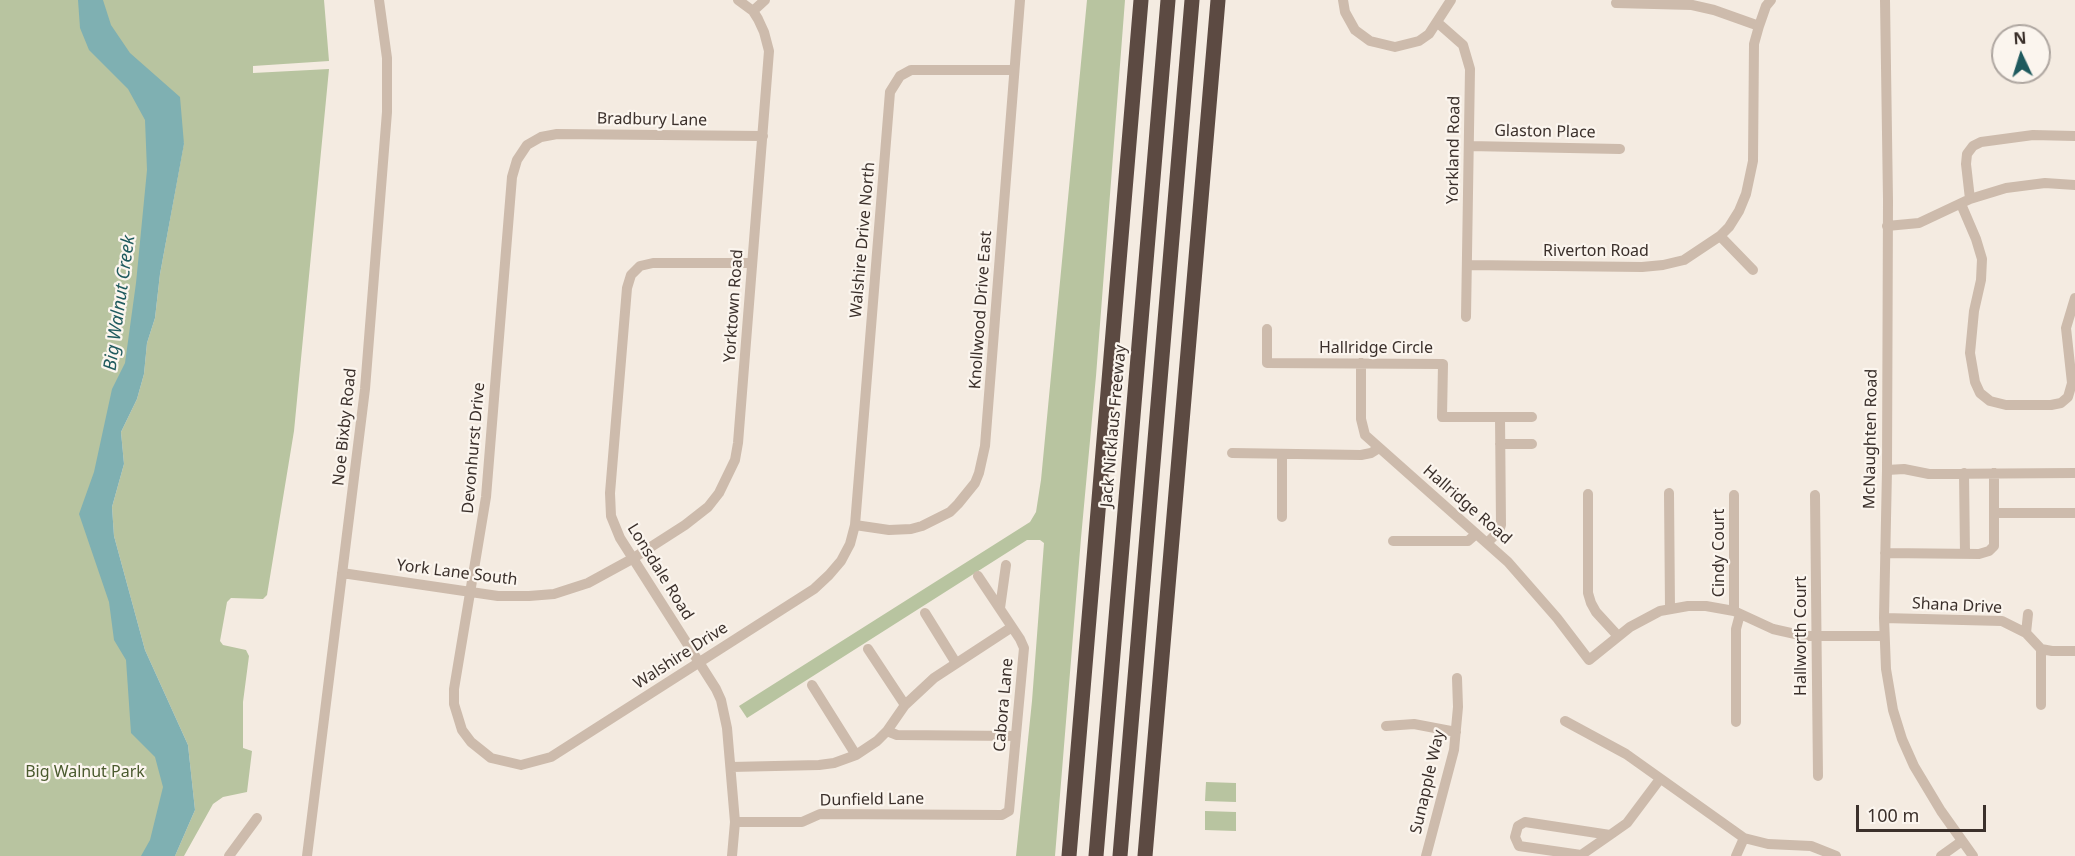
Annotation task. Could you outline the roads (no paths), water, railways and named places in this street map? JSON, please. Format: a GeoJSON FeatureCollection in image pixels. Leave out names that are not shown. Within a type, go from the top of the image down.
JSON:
{"type":"FeatureCollection","features":[{"type":"Feature","properties":{"kind":"highway"},"geometry":{"type":"LineString","coordinates":[[1134,0],[1137,56]]}},
{"type":"Feature","properties":{"kind":"highway"},"geometry":{"type":"LineString","coordinates":[[1069,856],[1142,0]]}},
{"type":"Feature","properties":{"kind":"highway","name":"Jack Nicklaus Freeway"},"geometry":{"type":"LineString","coordinates":[[1096,856],[1168,0]]}},
{"type":"Feature","properties":{"kind":"highway"},"geometry":{"type":"LineString","coordinates":[[1120,856],[1192,0]]}},
{"type":"Feature","properties":{"kind":"highway"},"geometry":{"type":"LineString","coordinates":[[1145,856],[1218,0]]}},
{"type":"Feature","properties":{"kind":"highway"},"geometry":{"type":"LineString","coordinates":[[1213,54],[1222,29],[1228,0]]}},
{"type":"Feature","properties":{"kind":"street","name":"Noe Bixby Road"},"geometry":{"type":"LineString","coordinates":[[307,856],[365,389],[387,112],[387,58],[379,0]]}},
{"type":"Feature","properties":{"kind":"street"},"geometry":{"type":"LineString","coordinates":[[738,0],[753,11],[765,0]]}},
{"type":"Feature","properties":{"kind":"street","name":"Knollwood Drive East"},"geometry":{"type":"LineString","coordinates":[[855,525],[889,530],[922,526],[950,512],[975,483],[979,473],[985,446],[1020,0]]}},
{"type":"Feature","properties":{"kind":"street"},"geometry":{"type":"LineString","coordinates":[[1343,0],[1345,12],[1355,30],[1370,41],[1395,47],[1419,41],[1429,34],[1438,23],[1450,0]]}},
{"type":"Feature","properties":{"kind":"street","name":"Riverton Road"},"geometry":{"type":"LineString","coordinates":[[1467,265],[1642,267],[1663,265],[1684,260],[1720,236],[1739,211],[1746,194],[1753,161],[1754,44],[1766,6],[1771,0]]}},
{"type":"Feature","properties":{"kind":"street","name":"McNaughten Road"},"geometry":{"type":"LineString","coordinates":[[1885,0],[1887,470],[1884,636],[1888,689],[1902,739],[1930,794],[1973,856]]}},
{"type":"Feature","properties":{"kind":"street"},"geometry":{"type":"LineString","coordinates":[[1616,3],[1692,5],[1714,10],[1759,26]]}},
{"type":"Feature","properties":{"kind":"street","name":"Yorktown Road"},"geometry":{"type":"LineString","coordinates":[[632,559],[685,525],[708,507],[728,478],[735,460],[769,51],[764,32],[753,11]]}},
{"type":"Feature","properties":{"kind":"street","name":"Yorkland Road"},"geometry":{"type":"LineString","coordinates":[[1438,23],[1460,41],[1466,51],[1470,69],[1466,317]]}},
{"type":"Feature","properties":{"kind":"street","name":"Walshire Drive North"},"geometry":{"type":"LineString","coordinates":[[855,525],[892,86],[900,76],[917,69],[1014,70]]}},
{"type":"Feature","properties":{"kind":"street","name":"Bradbury Lane"},"geometry":{"type":"LineString","coordinates":[[541,137],[557,134],[763,136]]}},
{"type":"Feature","properties":{"kind":"street"},"geometry":{"type":"LineString","coordinates":[[2075,136],[2033,135],[1981,142],[1973,146],[1967,154],[1965,201],[1982,259],[1982,280],[1974,311],[1970,353],[1974,381],[1980,393],[1990,401],[2006,405],[2051,405],[2061,403],[2068,397],[2072,383],[2066,328],[2075,298]]}},
{"type":"Feature","properties":{"kind":"street","name":"Devonhurst Drive"},"geometry":{"type":"LineString","coordinates":[[491,758],[471,742],[462,730],[454,704],[454,689],[486,497],[512,177],[517,160],[527,145],[541,137]]}},
{"type":"Feature","properties":{"kind":"street","name":"Glaston Place"},"geometry":{"type":"LineString","coordinates":[[1469,146],[1620,148]]}},
{"type":"Feature","properties":{"kind":"street"},"geometry":{"type":"LineString","coordinates":[[1887,226],[1919,223],[1965,201],[2006,188],[2033,184],[2075,185]]}},
{"type":"Feature","properties":{"kind":"street"},"geometry":{"type":"LineString","coordinates":[[1720,236],[1753,270]]}},
{"type":"Feature","properties":{"kind":"street","name":"Lonsdale Road"},"geometry":{"type":"LineString","coordinates":[[732,856],[735,822],[727,728],[721,700],[632,559],[614,527],[610,504],[627,288],[631,275],[640,266],[652,262],[752,263]]}},
{"type":"Feature","properties":{"kind":"street","name":"Hallridge Circle"},"geometry":{"type":"LineString","coordinates":[[1267,329],[1267,363],[1443,364],[1442,417],[1532,417]]}},
{"type":"Feature","properties":{"kind":"street","name":"Hallridge Road"},"geometry":{"type":"LineString","coordinates":[[1360,363],[1362,427],[1365,435],[1487,543],[1534,591],[1589,660],[1618,636]]}},
{"type":"Feature","properties":{"kind":"street"},"geometry":{"type":"LineString","coordinates":[[1487,543],[1500,531],[1501,525],[1500,417]]}},
{"type":"Feature","properties":{"kind":"street"},"geometry":{"type":"LineString","coordinates":[[1500,444],[1532,444]]}},
{"type":"Feature","properties":{"kind":"street"},"geometry":{"type":"LineString","coordinates":[[1232,453],[1361,455],[1379,448]]}},
{"type":"Feature","properties":{"kind":"street"},"geometry":{"type":"LineString","coordinates":[[1282,454],[1282,516]]}},
{"type":"Feature","properties":{"kind":"street"},"geometry":{"type":"LineString","coordinates":[[1887,470],[1904,469],[1929,474],[2075,473]]}},
{"type":"Feature","properties":{"kind":"street"},"geometry":{"type":"LineString","coordinates":[[1964,473],[1965,554]]}},
{"type":"Feature","properties":{"kind":"street"},"geometry":{"type":"LineString","coordinates":[[1885,553],[1979,554],[1989,551],[1994,546],[1994,473]]}},
{"type":"Feature","properties":{"kind":"street"},"geometry":{"type":"LineString","coordinates":[[1669,493],[1670,609]]}},
{"type":"Feature","properties":{"kind":"street"},"geometry":{"type":"LineString","coordinates":[[1588,494],[1588,593],[1596,612],[1618,636],[1650,617],[1670,609],[1706,606],[1737,612],[1773,629],[1797,635],[1884,636]]}},
{"type":"Feature","properties":{"kind":"street","name":"Cindy Court"},"geometry":{"type":"LineString","coordinates":[[1734,495],[1737,612],[1736,722]]}},
{"type":"Feature","properties":{"kind":"street","name":"Hallworth Court"},"geometry":{"type":"LineString","coordinates":[[1815,495],[1818,776]]}},
{"type":"Feature","properties":{"kind":"street"},"geometry":{"type":"LineString","coordinates":[[1994,513],[2075,513]]}},
{"type":"Feature","properties":{"kind":"street","name":"Walshire Drive"},"geometry":{"type":"LineString","coordinates":[[491,758],[521,765],[551,757],[699,663],[814,589],[829,575],[845,552],[855,525]]}},
{"type":"Feature","properties":{"kind":"street"},"geometry":{"type":"LineString","coordinates":[[1393,541],[1468,541],[1476,534]]}},
{"type":"Feature","properties":{"kind":"street","name":"York Lane South"},"geometry":{"type":"LineString","coordinates":[[342,573],[512,597],[554,594],[588,583],[632,559]]}},
{"type":"Feature","properties":{"kind":"street"},"geometry":{"type":"LineString","coordinates":[[1000,608],[1006,565]]}},
{"type":"Feature","properties":{"kind":"street","name":"Cabora Lane"},"geometry":{"type":"LineString","coordinates":[[978,576],[1024,648],[1010,811]]}},
{"type":"Feature","properties":{"kind":"street"},"geometry":{"type":"LineString","coordinates":[[925,613],[956,663]]}},
{"type":"Feature","properties":{"kind":"street"},"geometry":{"type":"LineString","coordinates":[[2026,633],[2028,614]]}},
{"type":"Feature","properties":{"kind":"street","name":"Shana Drive"},"geometry":{"type":"LineString","coordinates":[[1884,618],[1996,621],[2010,624],[2026,633],[2041,649]]}},
{"type":"Feature","properties":{"kind":"street"},"geometry":{"type":"LineString","coordinates":[[730,767],[819,765],[834,763],[856,755],[877,741],[905,705],[934,678],[1012,627]]}},
{"type":"Feature","properties":{"kind":"street"},"geometry":{"type":"LineString","coordinates":[[868,649],[905,705]]}},
{"type":"Feature","properties":{"kind":"street"},"geometry":{"type":"LineString","coordinates":[[2042,705],[2041,649],[2075,651]]}},
{"type":"Feature","properties":{"kind":"street","name":"Sunapple Way"},"geometry":{"type":"LineString","coordinates":[[1426,856],[1454,750],[1457,678]]}},
{"type":"Feature","properties":{"kind":"street"},"geometry":{"type":"LineString","coordinates":[[812,685],[856,755]]}},
{"type":"Feature","properties":{"kind":"street"},"geometry":{"type":"LineString","coordinates":[[1565,721],[1626,754],[1744,838],[1768,844],[1811,846],[1836,856]]}},
{"type":"Feature","properties":{"kind":"street"},"geometry":{"type":"LineString","coordinates":[[1386,726],[1414,724],[1456,732]]}},
{"type":"Feature","properties":{"kind":"street"},"geometry":{"type":"LineString","coordinates":[[887,731],[897,735],[1016,736]]}},
{"type":"Feature","properties":{"kind":"street"},"geometry":{"type":"LineString","coordinates":[[1610,835],[1525,822],[1518,826],[1515,837],[1519,846],[1581,855],[1610,835],[1627,823],[1660,779]]}},
{"type":"Feature","properties":{"kind":"street","name":"Dunfield Lane"},"geometry":{"type":"LineString","coordinates":[[735,822],[802,822],[820,814],[1002,815],[1010,811]]}},
{"type":"Feature","properties":{"kind":"street"},"geometry":{"type":"LineString","coordinates":[[229,856],[257,818]]}},
{"type":"Feature","properties":{"kind":"street"},"geometry":{"type":"LineString","coordinates":[[1736,856],[1744,838]]}},
{"type":"Feature","properties":{"kind":"street"},"geometry":{"type":"LineString","coordinates":[[1941,856],[1962,841]]}},
{"type":"Feature","properties":{"kind":"water"},"geometry":{"type":"Polygon","coordinates":[[[78,0],[103,0],[111,25],[130,53],[180,97],[184,144],[160,274],[155,318],[147,343],[144,374],[137,399],[121,432],[124,464],[112,507],[114,536],[145,650],[188,745],[195,810],[175,856],[141,856],[150,840],[163,787],[155,757],[131,733],[126,660],[114,640],[109,602],[79,514],[94,472],[112,389],[125,363],[136,283],[147,170],[145,120],[128,89],[89,50],[80,28],[78,0]]]}},
{"type":"Feature","properties":{"kind":"water label","name":"Big Walnut Creek"},"geometry":{"type":"Point","coordinates":[120,303]}},
{"type":"Feature","properties":{"kind":"park label","name":"Big Walnut Park"},"geometry":{"type":"Point","coordinates":[85,772]}}]}
